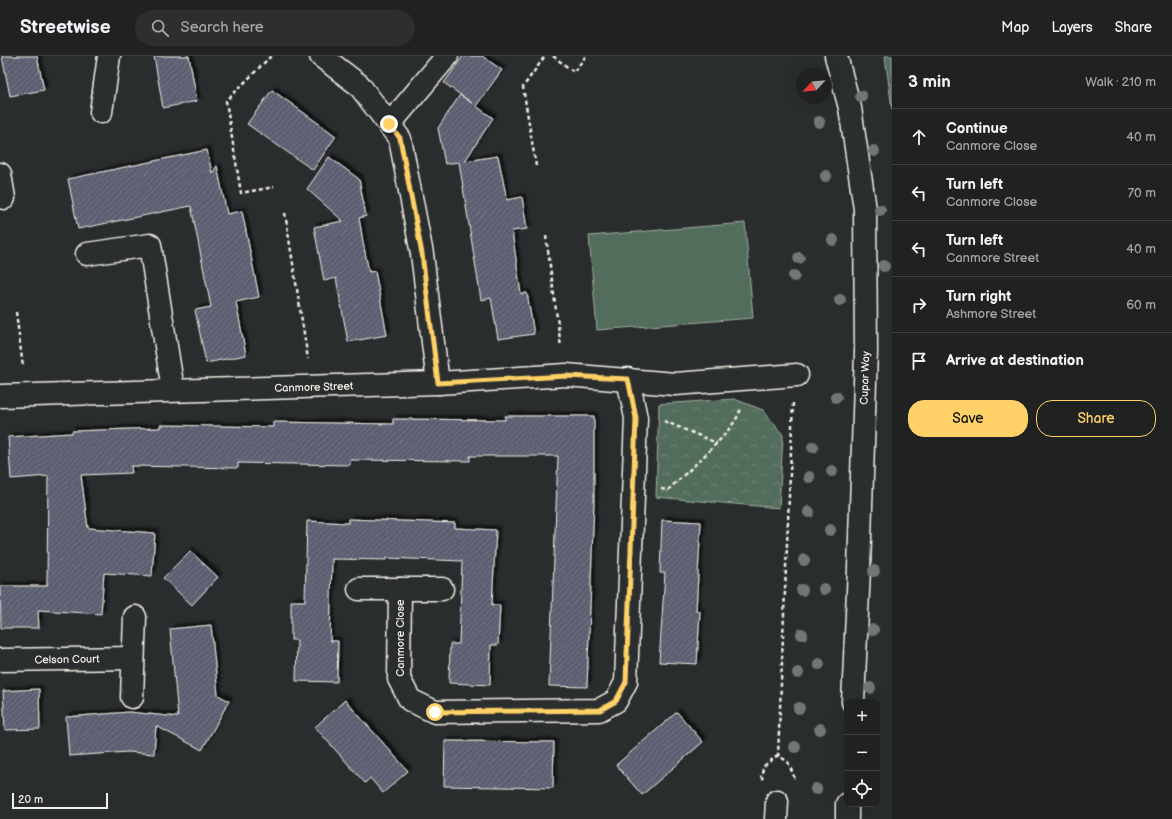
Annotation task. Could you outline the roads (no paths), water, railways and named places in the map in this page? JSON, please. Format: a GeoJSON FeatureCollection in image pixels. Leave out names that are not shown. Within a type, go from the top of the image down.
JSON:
{"type":"FeatureCollection","features":[{"type":"Feature","properties":{"kind":"street"},"geometry":{"type":"LineString","coordinates":[[100,112],[109,60],[108,56]]}},
{"type":"Feature","properties":{"kind":"street"},"geometry":{"type":"LineString","coordinates":[[321,56],[359,85],[400,138],[422,254],[438,383]]}},
{"type":"Feature","properties":{"kind":"street"},"geometry":{"type":"LineString","coordinates":[[389,124],[447,56]]}},
{"type":"Feature","properties":{"kind":"street","name":"Cupar Way"},"geometry":{"type":"LineString","coordinates":[[836,56],[850,108],[865,209],[866,351],[853,699]]}},
{"type":"Feature","properties":{"kind":"street"},"geometry":{"type":"LineString","coordinates":[[0,174],[4,198]]}},
{"type":"Feature","properties":{"kind":"street"},"geometry":{"type":"LineString","coordinates":[[87,254],[150,245],[173,390]]}},
{"type":"Feature","properties":{"kind":"street","name":"Canmore Street"},"geometry":{"type":"LineString","coordinates":[[0,396],[438,383],[566,376],[628,379],[675,384],[797,375]]}},
{"type":"Feature","properties":{"kind":"street","name":"Canmore Close"},"geometry":{"type":"LineString","coordinates":[[400,589],[399,680],[410,700],[435,712],[600,710],[616,701],[626,682],[636,418],[628,379]]}},
{"type":"Feature","properties":{"kind":"street","name":"Canmore Close"},"geometry":{"type":"LineString","coordinates":[[359,589],[442,589]]}},
{"type":"Feature","properties":{"kind":"street"},"geometry":{"type":"LineString","coordinates":[[132,697],[135,617]]}},
{"type":"Feature","properties":{"kind":"street","name":"Celson Court"},"geometry":{"type":"LineString","coordinates":[[0,660],[133,658]]}},
{"type":"Feature","properties":{"kind":"street"},"geometry":{"type":"LineString","coordinates":[[847,807],[847,819]]}}]}
